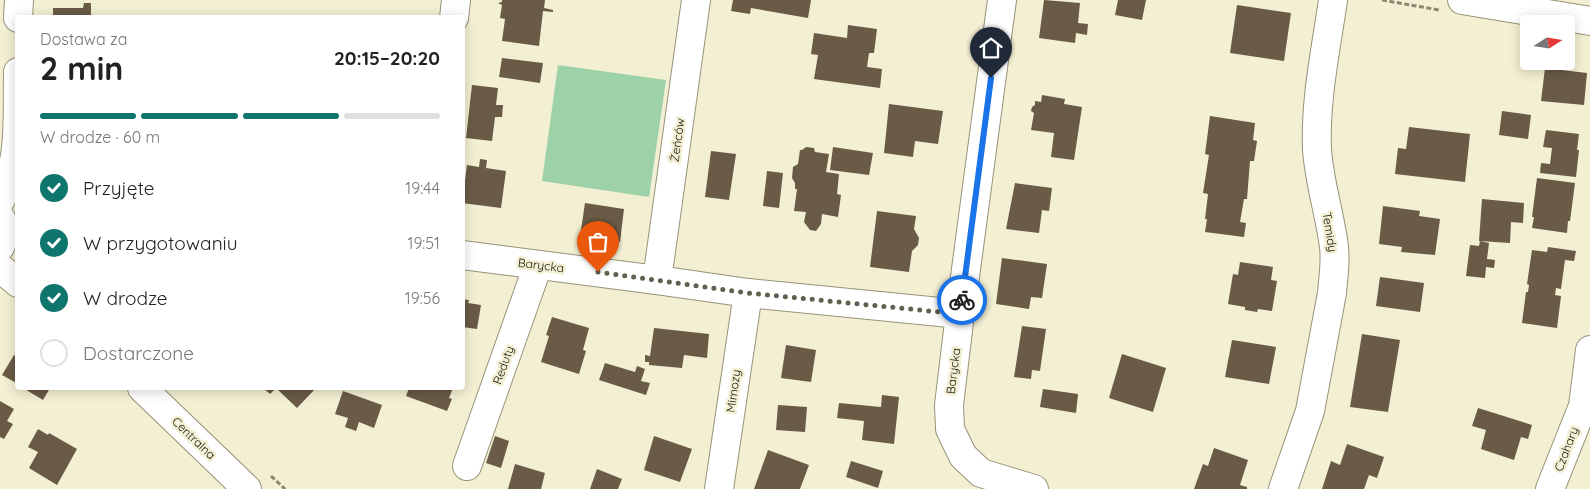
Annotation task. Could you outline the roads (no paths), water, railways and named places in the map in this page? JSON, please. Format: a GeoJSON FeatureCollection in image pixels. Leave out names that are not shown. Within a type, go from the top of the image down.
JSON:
{"type":"FeatureCollection","features":[{"type":"Feature","properties":{"kind":"street"},"geometry":{"type":"LineString","coordinates":[[18,15],[19,0]]}},
{"type":"Feature","properties":{"kind":"street"},"geometry":{"type":"LineString","coordinates":[[454,15],[456,0]]}},
{"type":"Feature","properties":{"kind":"street","name":"Żeńców"},"geometry":{"type":"LineString","coordinates":[[657,280],[696,0]]}},
{"type":"Feature","properties":{"kind":"street"},"geometry":{"type":"LineString","coordinates":[[960,314],[1002,0]]}},
{"type":"Feature","properties":{"kind":"street","name":"Temidy"},"geometry":{"type":"LineString","coordinates":[[1283,489],[1310,411],[1334,274],[1335,249],[1317,151],[1318,105],[1333,0]]}},
{"type":"Feature","properties":{"kind":"street"},"geometry":{"type":"LineString","coordinates":[[1462,0],[1590,22]]}},
{"type":"Feature","properties":{"kind":"street"},"geometry":{"type":"LineString","coordinates":[[0,200],[11,176],[15,148]]}},
{"type":"Feature","properties":{"kind":"street"},"geometry":{"type":"LineString","coordinates":[[4,246],[15,275]]}},
{"type":"Feature","properties":{"kind":"street","name":"Barycka"},"geometry":{"type":"LineString","coordinates":[[465,256],[748,293],[960,314],[949,405],[950,429],[977,481],[1034,489]]}},
{"type":"Feature","properties":{"kind":"street","name":"Reduty"},"geometry":{"type":"LineString","coordinates":[[467,466],[538,265]]}},
{"type":"Feature","properties":{"kind":"street","name":"Mimozy"},"geometry":{"type":"LineString","coordinates":[[719,489],[748,293]]}},
{"type":"Feature","properties":{"kind":"street","name":"Czahary"},"geometry":{"type":"LineString","coordinates":[[1550,489],[1583,406],[1590,350]]}},
{"type":"Feature","properties":{"kind":"street","name":"Centralna"},"geometry":{"type":"LineString","coordinates":[[144,390],[247,489]]}}]}
